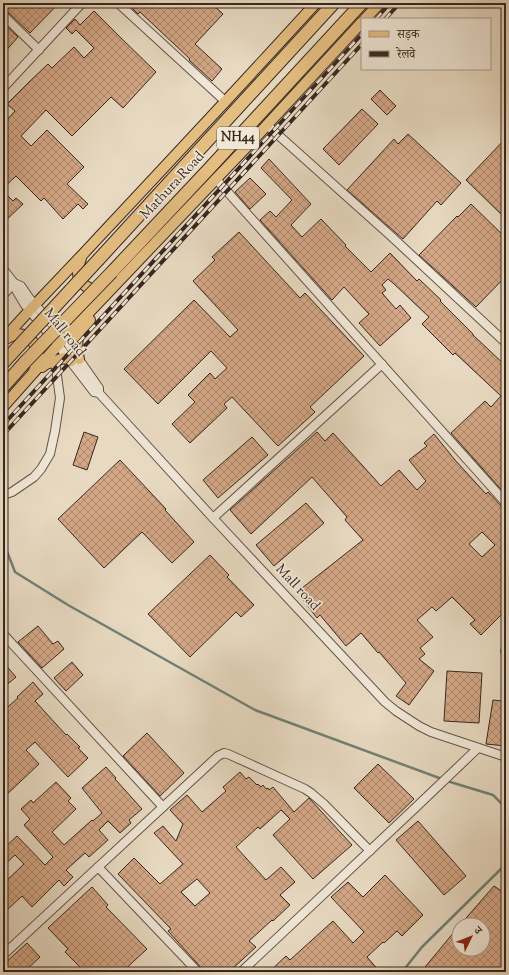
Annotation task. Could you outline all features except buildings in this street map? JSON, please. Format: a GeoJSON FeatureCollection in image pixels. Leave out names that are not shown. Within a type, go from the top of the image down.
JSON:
{"type":"FeatureCollection","features":[{"type":"Feature","properties":{"kind":"highway","name":"Mathura Road"},"geometry":{"type":"LineString","coordinates":[[3,363],[334,3]]}},
{"type":"Feature","properties":{"kind":"highway","name":"Mathura Road"},"geometry":{"type":"LineString","coordinates":[[3,387],[202,177],[362,3]]}},
{"type":"Feature","properties":{"kind":"main road"},"geometry":{"type":"LineString","coordinates":[[32,305],[82,256],[316,3]]}},
{"type":"Feature","properties":{"kind":"main road"},"geometry":{"type":"LineString","coordinates":[[366,18],[380,3]]}},
{"type":"Feature","properties":{"kind":"main road"},"geometry":{"type":"LineString","coordinates":[[3,407],[61,341],[268,125],[361,23]]}},
{"type":"Feature","properties":{"kind":"main road"},"geometry":{"type":"LineString","coordinates":[[3,340],[32,305],[43,289],[122,204],[174,157]]}},
{"type":"Feature","properties":{"kind":"main road"},"geometry":{"type":"LineString","coordinates":[[32,374],[46,364],[64,358],[75,360],[78,334],[149,258],[163,234]]}},
{"type":"Feature","properties":{"kind":"main road"},"geometry":{"type":"LineString","coordinates":[[82,256],[78,268],[78,276],[83,285],[89,289],[99,290],[116,284]]}},
{"type":"Feature","properties":{"kind":"main road"},"geometry":{"type":"LineString","coordinates":[[3,340],[14,335],[22,334],[31,340],[36,346],[38,357],[37,364],[32,374]]}},
{"type":"Feature","properties":{"kind":"street"},"geometry":{"type":"LineString","coordinates":[[3,88],[82,3]]}},
{"type":"Feature","properties":{"kind":"street"},"geometry":{"type":"LineString","coordinates":[[118,3],[226,102]]}},
{"type":"Feature","properties":{"kind":"street"},"geometry":{"type":"LineString","coordinates":[[3,15],[38,50]]}},
{"type":"Feature","properties":{"kind":"street"},"geometry":{"type":"LineString","coordinates":[[268,125],[506,343]]}},
{"type":"Feature","properties":{"kind":"street"},"geometry":{"type":"LineString","coordinates":[[216,179],[506,503]]}},
{"type":"Feature","properties":{"kind":"street","name":"Mall road"},"geometry":{"type":"LineString","coordinates":[[3,269],[14,283],[16,290],[25,305],[32,305],[99,388],[99,393],[213,518],[386,702],[396,711],[431,732],[506,757]]}},
{"type":"Feature","properties":{"kind":"street"},"geometry":{"type":"LineString","coordinates":[[3,295],[14,283]]}},
{"type":"Feature","properties":{"kind":"street"},"geometry":{"type":"LineString","coordinates":[[3,495],[12,492],[34,477],[50,454],[60,398],[55,361]]}},
{"type":"Feature","properties":{"kind":"street"},"geometry":{"type":"LineString","coordinates":[[213,518],[382,364]]}},
{"type":"Feature","properties":{"kind":"street"},"geometry":{"type":"LineString","coordinates":[[3,634],[163,808]]}},
{"type":"Feature","properties":{"kind":"street"},"geometry":{"type":"LineString","coordinates":[[242,972],[478,748]]}},
{"type":"Feature","properties":{"kind":"street"},"geometry":{"type":"LineString","coordinates":[[3,955],[218,756],[224,753],[311,793],[324,804],[370,851]]}},
{"type":"Feature","properties":{"kind":"street"},"geometry":{"type":"LineString","coordinates":[[98,867],[198,972]]}},
{"type":"Feature","properties":{"kind":"waterway"},"geometry":{"type":"LineString","coordinates":[[3,541],[15,572],[68,605],[255,710],[442,779]]}},
{"type":"Feature","properties":{"kind":"waterway"},"geometry":{"type":"LineString","coordinates":[[447,781],[493,795],[506,808]]}},
{"type":"Feature","properties":{"kind":"waterway"},"geometry":{"type":"LineString","coordinates":[[402,972],[422,947],[506,864]]}},
{"type":"Feature","properties":{"kind":"railway"},"geometry":{"type":"LineString","coordinates":[[377,18],[390,3]]}},
{"type":"Feature","properties":{"kind":"railway"},"geometry":{"type":"LineString","coordinates":[[386,18],[400,3]]}},
{"type":"Feature","properties":{"kind":"railway"},"geometry":{"type":"LineString","coordinates":[[3,425],[361,35]]}},
{"type":"Feature","properties":{"kind":"railway"},"geometry":{"type":"LineString","coordinates":[[3,435],[361,45]]}}]}
